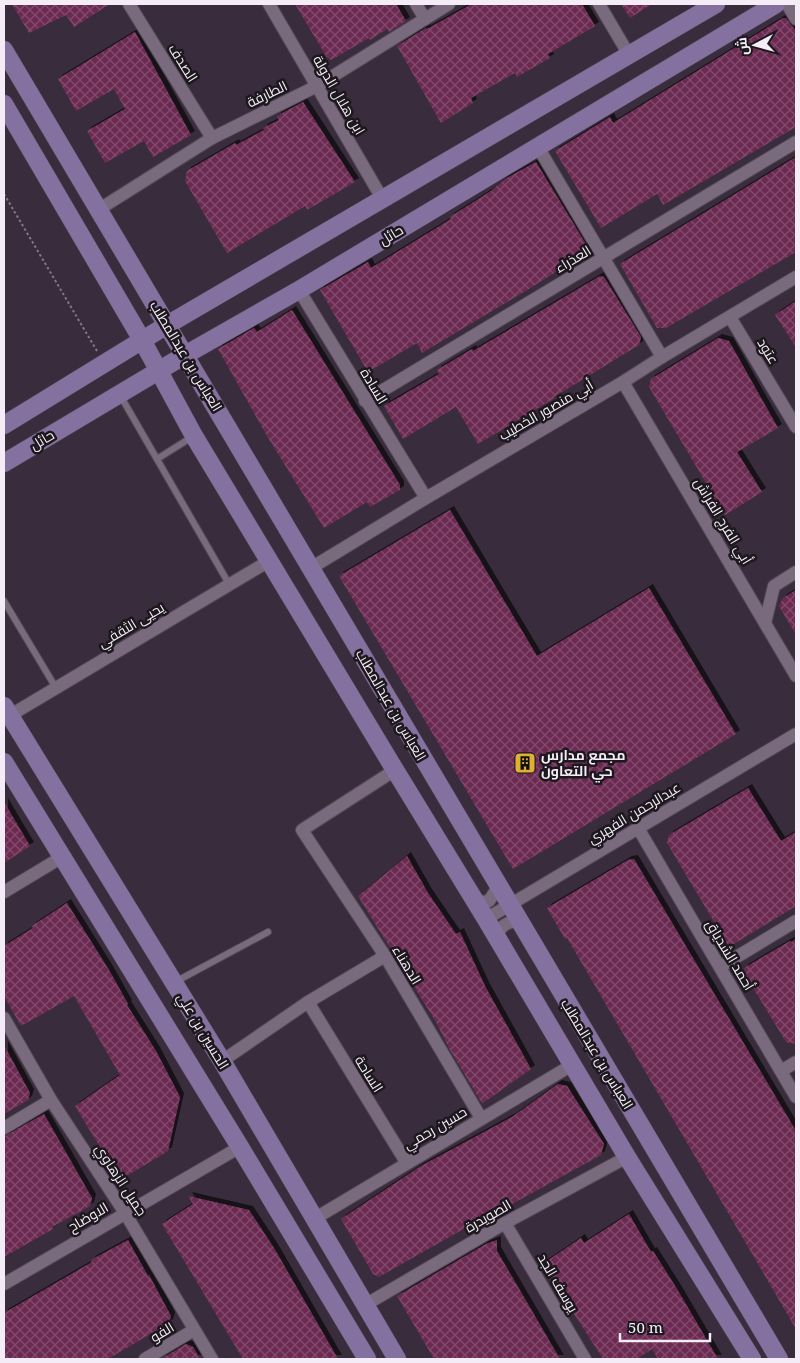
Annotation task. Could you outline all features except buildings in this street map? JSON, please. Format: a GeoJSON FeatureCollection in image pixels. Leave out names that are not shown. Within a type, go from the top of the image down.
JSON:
{"type":"FeatureCollection","features":[{"type":"Feature","properties":{"kind":"street","name":"الصدف"},"geometry":{"type":"LineString","coordinates":[[129,4],[212,138]]}},
{"type":"Feature","properties":{"kind":"street","name":"ابن هلال الدولة"},"geometry":{"type":"LineString","coordinates":[[269,4],[383,200]]}},
{"type":"Feature","properties":{"kind":"street"},"geometry":{"type":"LineString","coordinates":[[416,4],[425,19]]}},
{"type":"Feature","properties":{"kind":"street","name":"الطارفة"},"geometry":{"type":"LineString","coordinates":[[98,210],[212,138],[317,86],[449,4]]}},
{"type":"Feature","properties":{"kind":"street"},"geometry":{"type":"LineString","coordinates":[[599,4],[629,56]]}},
{"type":"Feature","properties":{"kind":"street"},"geometry":{"type":"LineString","coordinates":[[4,424],[142,340],[716,4]]}},
{"type":"Feature","properties":{"kind":"street","name":"حائل"},"geometry":{"type":"LineString","coordinates":[[4,463],[119,393],[299,290],[776,4]]}},
{"type":"Feature","properties":{"kind":"street"},"geometry":{"type":"LineString","coordinates":[[787,4],[796,19]]}},
{"type":"Feature","properties":{"kind":"street","name":"العباس بن عبدالمطلب"},"geometry":{"type":"LineString","coordinates":[[4,50],[168,325],[508,905],[779,1359]]}},
{"type":"Feature","properties":{"kind":"street","name":"العباس بن عبدالمطلب"},"geometry":{"type":"LineString","coordinates":[[4,104],[142,340],[194,436],[475,900],[627,1157],[752,1359]]}},
{"type":"Feature","properties":{"kind":"street","name":"العذراء"},"geometry":{"type":"LineString","coordinates":[[365,401],[796,142]]}},
{"type":"Feature","properties":{"kind":"street"},"geometry":{"type":"LineString","coordinates":[[538,147],[662,357]]}},
{"type":"Feature","properties":{"kind":"street","name":"أبي منصور الخطيب"},"geometry":{"type":"LineString","coordinates":[[311,568],[796,277]]}},
{"type":"Feature","properties":{"kind":"street","name":"السادة"},"geometry":{"type":"LineString","coordinates":[[299,290],[365,401],[426,498]]}},
{"type":"Feature","properties":{"kind":"street","name":"عتود"},"geometry":{"type":"LineString","coordinates":[[730,317],[796,427]]}},
{"type":"Feature","properties":{"kind":"street","name":"أبي الفرج الفراش"},"geometry":{"type":"LineString","coordinates":[[623,382],[796,676]]}},
{"type":"Feature","properties":{"kind":"street","name":"يحيى الثقفي"},"geometry":{"type":"LineString","coordinates":[[7,711],[56,688],[269,561]]}},
{"type":"Feature","properties":{"kind":"street"},"geometry":{"type":"LineString","coordinates":[[765,623],[774,586],[796,572]]}},
{"type":"Feature","properties":{"kind":"street","name":"الحسين بن علي"},"geometry":{"type":"LineString","coordinates":[[7,711],[222,1061],[397,1359]]}},
{"type":"Feature","properties":{"kind":"street","name":"عبدالرحمن الفهري"},"geometry":{"type":"LineString","coordinates":[[486,919],[796,734]]}},
{"type":"Feature","properties":{"kind":"street","name":"الحسين بن علي"},"geometry":{"type":"LineString","coordinates":[[4,762],[240,1147],[367,1359]]}},
{"type":"Feature","properties":{"kind":"street","name":"الدهناء"},"geometry":{"type":"LineString","coordinates":[[395,770],[302,830],[385,956],[481,1118]]}},
{"type":"Feature","properties":{"kind":"street","name":"أحمد الشدياق"},"geometry":{"type":"LineString","coordinates":[[638,828],[796,1097]]}},
{"type":"Feature","properties":{"kind":"street"},"geometry":{"type":"LineString","coordinates":[[4,892],[62,857]]}},
{"type":"Feature","properties":{"kind":"street"},"geometry":{"type":"LineString","coordinates":[[475,900],[489,902],[498,887]]}},
{"type":"Feature","properties":{"kind":"street"},"geometry":{"type":"LineString","coordinates":[[496,936],[500,928],[508,922],[518,921]]}},
{"type":"Feature","properties":{"kind":"street"},"geometry":{"type":"LineString","coordinates":[[720,967],[796,921]]}},
{"type":"Feature","properties":{"kind":"street"},"geometry":{"type":"LineString","coordinates":[[222,1061],[308,1002],[385,956]]}},
{"type":"Feature","properties":{"kind":"street","name":"الساحة"},"geometry":{"type":"LineString","coordinates":[[308,1002],[406,1162]]}},
{"type":"Feature","properties":{"kind":"street","name":"جميل الزهاوي"},"geometry":{"type":"LineString","coordinates":[[4,1018],[51,1100],[125,1212],[212,1359]]}},
{"type":"Feature","properties":{"kind":"street"},"geometry":{"type":"LineString","coordinates":[[781,1071],[796,1062]]}},
{"type":"Feature","properties":{"kind":"street","name":"حسين رحمي"},"geometry":{"type":"LineString","coordinates":[[314,1218],[572,1065]]}},
{"type":"Feature","properties":{"kind":"street"},"geometry":{"type":"LineString","coordinates":[[4,1128],[51,1100]]}},
{"type":"Feature","properties":{"kind":"street","name":"الاوضاح"},"geometry":{"type":"LineString","coordinates":[[4,1284],[125,1212],[240,1147]]}},
{"type":"Feature","properties":{"kind":"street","name":"الصويدرة"},"geometry":{"type":"LineString","coordinates":[[365,1304],[505,1223],[627,1157]]}},
{"type":"Feature","properties":{"kind":"street","name":"يوسف الجد"},"geometry":{"type":"LineString","coordinates":[[505,1223],[585,1359]]}},
{"type":"Feature","properties":{"kind":"street","name":"الفو"},"geometry":{"type":"LineString","coordinates":[[145,1359],[194,1330]]}},
{"type":"Feature","properties":{"kind":"lane"},"geometry":{"type":"LineString","coordinates":[[119,393],[229,584]]}},
{"type":"Feature","properties":{"kind":"lane"},"geometry":{"type":"LineString","coordinates":[[157,459],[194,436]]}},
{"type":"Feature","properties":{"kind":"lane"},"geometry":{"type":"LineString","coordinates":[[4,601],[56,688]]}},
{"type":"Feature","properties":{"kind":"lane"},"geometry":{"type":"LineString","coordinates":[[174,982],[268,932]]}},
{"type":"Feature","properties":{"kind":"path"},"geometry":{"type":"LineString","coordinates":[[4,194],[101,358]]}},
{"type":"Feature","properties":{"kind":"place","name":"مجمع مدارس حي التعاون"},"geometry":{"type":"Point","coordinates":[525,763]}}]}
